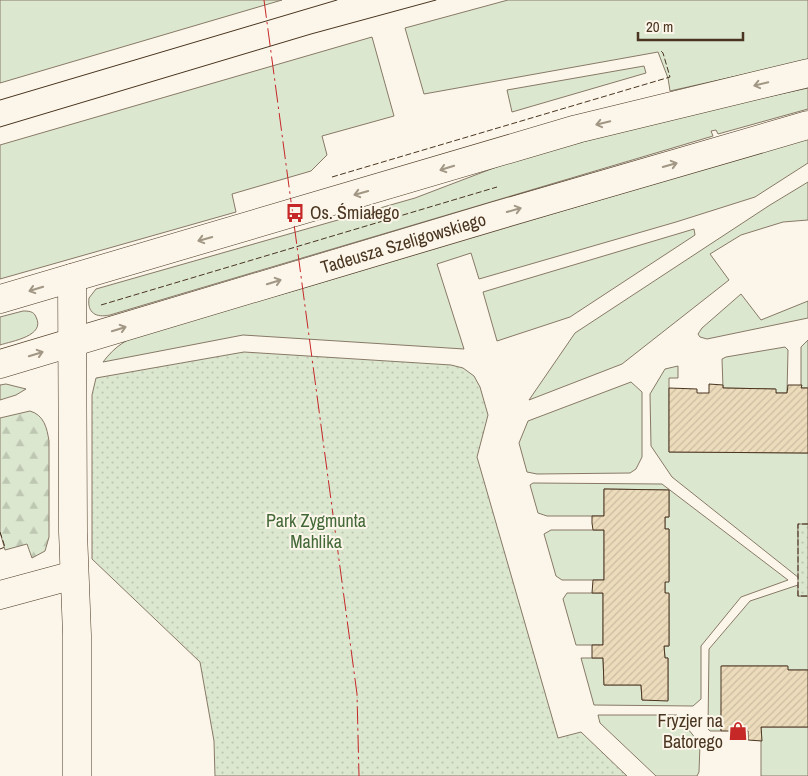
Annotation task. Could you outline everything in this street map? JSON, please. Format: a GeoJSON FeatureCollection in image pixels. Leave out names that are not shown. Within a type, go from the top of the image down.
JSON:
{"type":"FeatureCollection","features":[{"type":"Feature","properties":{"kind":"street"},"geometry":{"type":"LineString","coordinates":[[0,299],[576,130],[808,73]]}},
{"type":"Feature","properties":{"kind":"street","name":"Tadeusza Szeligowskiego"},"geometry":{"type":"LineString","coordinates":[[0,364],[495,216],[808,125]]}},
{"type":"Feature","properties":{"kind":"street"},"geometry":{"type":"LineString","coordinates":[[72,278],[73,532],[77,635],[77,776]]}},
{"type":"Feature","properties":{"kind":"street"},"geometry":{"type":"LineString","coordinates":[[0,595],[74,575]]}},
{"type":"Feature","properties":{"kind":"green space"},"geometry":{"type":"Polygon","coordinates":[[[0,0],[282,0],[0,83],[0,0]]]}},
{"type":"Feature","properties":{"kind":"green space"},"geometry":{"type":"Polygon","coordinates":[[[508,0],[808,0],[808,60],[670,91],[668,78],[658,52],[424,94],[405,28],[508,0]]]}},
{"type":"Feature","properties":{"kind":"green space"},"geometry":{"type":"Polygon","coordinates":[[[372,37],[394,116],[322,136],[327,155],[311,171],[232,194],[236,212],[0,279],[0,145],[372,37]]]}},
{"type":"Feature","properties":{"kind":"green space"},"geometry":{"type":"Polygon","coordinates":[[[644,66],[646,73],[512,112],[507,90],[644,66]]]}},
{"type":"Feature","properties":{"kind":"green space"},"geometry":{"type":"Polygon","coordinates":[[[808,88],[808,109],[718,134],[716,130],[711,131],[713,136],[110,315],[97,315],[89,307],[89,298],[96,289],[415,198],[520,158],[684,115],[808,88]]]}},
{"type":"Feature","properties":{"kind":"green space"},"geometry":{"type":"Polygon","coordinates":[[[808,138],[808,163],[755,197],[479,279],[471,253],[437,264],[464,349],[243,335],[103,362],[112,351],[145,332],[297,290],[808,138]]]}},
{"type":"Feature","properties":{"kind":"green space"},"geometry":{"type":"Polygon","coordinates":[[[808,182],[808,220],[783,222],[741,235],[710,254],[729,280],[622,364],[529,400],[575,333],[808,182]]]}},
{"type":"Feature","properties":{"kind":"green space"},"geometry":{"type":"Polygon","coordinates":[[[694,229],[695,235],[570,317],[497,341],[483,292],[694,229]]]}},
{"type":"Feature","properties":{"kind":"green space"},"geometry":{"type":"Polygon","coordinates":[[[741,294],[761,320],[808,301],[808,318],[707,339],[700,337],[698,334],[702,328],[741,294]]]}},
{"type":"Feature","properties":{"kind":"green space"},"geometry":{"type":"Polygon","coordinates":[[[23,311],[31,312],[35,315],[38,323],[36,329],[26,337],[0,345],[0,317],[23,311]]]}},
{"type":"Feature","properties":{"kind":"green space"},"geometry":{"type":"Polygon","coordinates":[[[808,340],[808,388],[801,388],[801,347],[808,340]]]}},
{"type":"Feature","properties":{"kind":"green space"},"geometry":{"type":"Polygon","coordinates":[[[785,347],[788,350],[787,393],[776,393],[775,389],[723,388],[722,359],[785,347]]]}},
{"type":"Feature","properties":{"kind":"green space","name":"Park Zygmunta Mahlika"},"geometry":{"type":"Polygon","coordinates":[[[244,352],[451,365],[463,368],[474,376],[480,387],[488,415],[477,457],[558,738],[581,732],[627,776],[215,776],[214,741],[200,662],[92,559],[92,395],[96,378],[244,352]]]}},
{"type":"Feature","properties":{"kind":"green space"},"geometry":{"type":"Polygon","coordinates":[[[678,366],[678,378],[669,378],[669,452],[808,453],[808,524],[798,525],[799,578],[672,477],[651,446],[650,394],[665,369],[678,366]]]}},
{"type":"Feature","properties":{"kind":"green space"},"geometry":{"type":"Polygon","coordinates":[[[631,382],[642,392],[642,457],[636,469],[630,473],[537,474],[527,472],[519,443],[528,421],[631,382]]]}},
{"type":"Feature","properties":{"kind":"green space"},"geometry":{"type":"Polygon","coordinates":[[[6,384],[26,389],[16,395],[0,400],[0,385],[6,384]]]}},
{"type":"Feature","properties":{"kind":"green space"},"geometry":{"type":"Polygon","coordinates":[[[30,411],[42,419],[49,441],[49,537],[45,551],[32,558],[27,544],[5,550],[0,532],[0,418],[30,411]]]}},
{"type":"Feature","properties":{"kind":"green space"},"geometry":{"type":"Polygon","coordinates":[[[533,483],[662,484],[788,580],[741,597],[701,646],[701,699],[693,706],[594,705],[581,658],[603,658],[604,685],[641,685],[642,700],[668,700],[668,658],[665,658],[664,646],[669,646],[669,594],[665,593],[665,582],[669,581],[669,529],[665,529],[665,517],[669,517],[669,490],[604,489],[604,516],[547,516],[538,513],[530,485],[533,483]]]}},
{"type":"Feature","properties":{"kind":"green space"},"geometry":{"type":"Polygon","coordinates":[[[798,524],[808,524],[808,596],[798,596],[798,524]]]}},
{"type":"Feature","properties":{"kind":"green space"},"geometry":{"type":"Polygon","coordinates":[[[551,530],[604,530],[604,580],[562,580],[556,576],[544,534],[551,530]]]}},
{"type":"Feature","properties":{"kind":"green space"},"geometry":{"type":"Polygon","coordinates":[[[798,585],[798,596],[808,596],[808,670],[788,670],[787,666],[722,666],[721,731],[710,731],[708,729],[709,649],[750,601],[798,585]]]}},
{"type":"Feature","properties":{"kind":"green space"},"geometry":{"type":"Polygon","coordinates":[[[567,593],[603,593],[603,645],[576,645],[563,599],[567,593]]]}},
{"type":"Feature","properties":{"kind":"green space"},"geometry":{"type":"Polygon","coordinates":[[[598,715],[677,715],[700,744],[699,772],[697,776],[656,776],[600,723],[598,715]]]}},
{"type":"Feature","properties":{"kind":"green space"},"geometry":{"type":"Polygon","coordinates":[[[761,727],[808,727],[808,776],[761,776],[761,727]]]}},
{"type":"Feature","properties":{"kind":"building"},"geometry":{"type":"Polygon","coordinates":[[[709,384],[723,385],[723,388],[776,389],[776,393],[787,393],[788,385],[802,385],[801,388],[808,388],[808,453],[669,452],[669,388],[697,389],[697,393],[709,393],[709,384]]]}},
{"type":"Feature","properties":{"kind":"building"},"geometry":{"type":"Polygon","coordinates":[[[604,489],[669,490],[669,517],[665,517],[665,529],[669,529],[669,582],[665,582],[665,593],[669,593],[669,646],[664,646],[665,658],[668,658],[668,701],[642,700],[641,685],[604,685],[603,658],[592,658],[592,645],[603,645],[603,593],[592,593],[593,580],[604,580],[604,530],[593,530],[592,516],[604,516],[604,489]]]}},
{"type":"Feature","properties":{"kind":"building"},"geometry":{"type":"Polygon","coordinates":[[[721,666],[788,666],[788,670],[808,670],[808,727],[761,727],[762,741],[748,740],[748,731],[721,731],[721,666]]]}},
{"type":"Feature","properties":{"kind":"tram line"},"geometry":{"type":"LineString","coordinates":[[0,100],[337,0]]}},
{"type":"Feature","properties":{"kind":"tram line"},"geometry":{"type":"LineString","coordinates":[[0,127],[311,34],[436,0]]}},
{"type":"Feature","properties":{"kind":"fence"},"geometry":{"type":"LineString","coordinates":[[332,177],[670,77],[663,53],[660,50]]}},
{"type":"Feature","properties":{"kind":"fence"},"geometry":{"type":"LineString","coordinates":[[101,305],[497,187]]}},
{"type":"Feature","properties":{"kind":"fence"},"geometry":{"type":"LineString","coordinates":[[808,524],[798,524],[798,596],[808,596]]}},
{"type":"Feature","properties":{"kind":"fence"},"geometry":{"type":"LineString","coordinates":[[0,532],[5,547],[0,549]]}},
{"type":"Feature","properties":{"kind":"power"},"geometry":{"type":"LineString","coordinates":[[264,0],[357,694],[359,776]]}},
{"type":"Feature","properties":{"kind":"place","name":"Os. Śmiałego"},"geometry":{"type":"Point","coordinates":[295,213]}},
{"type":"Feature","properties":{"kind":"place","name":"Fryzjer na Batorego"},"geometry":{"type":"Point","coordinates":[738,731]}}]}
